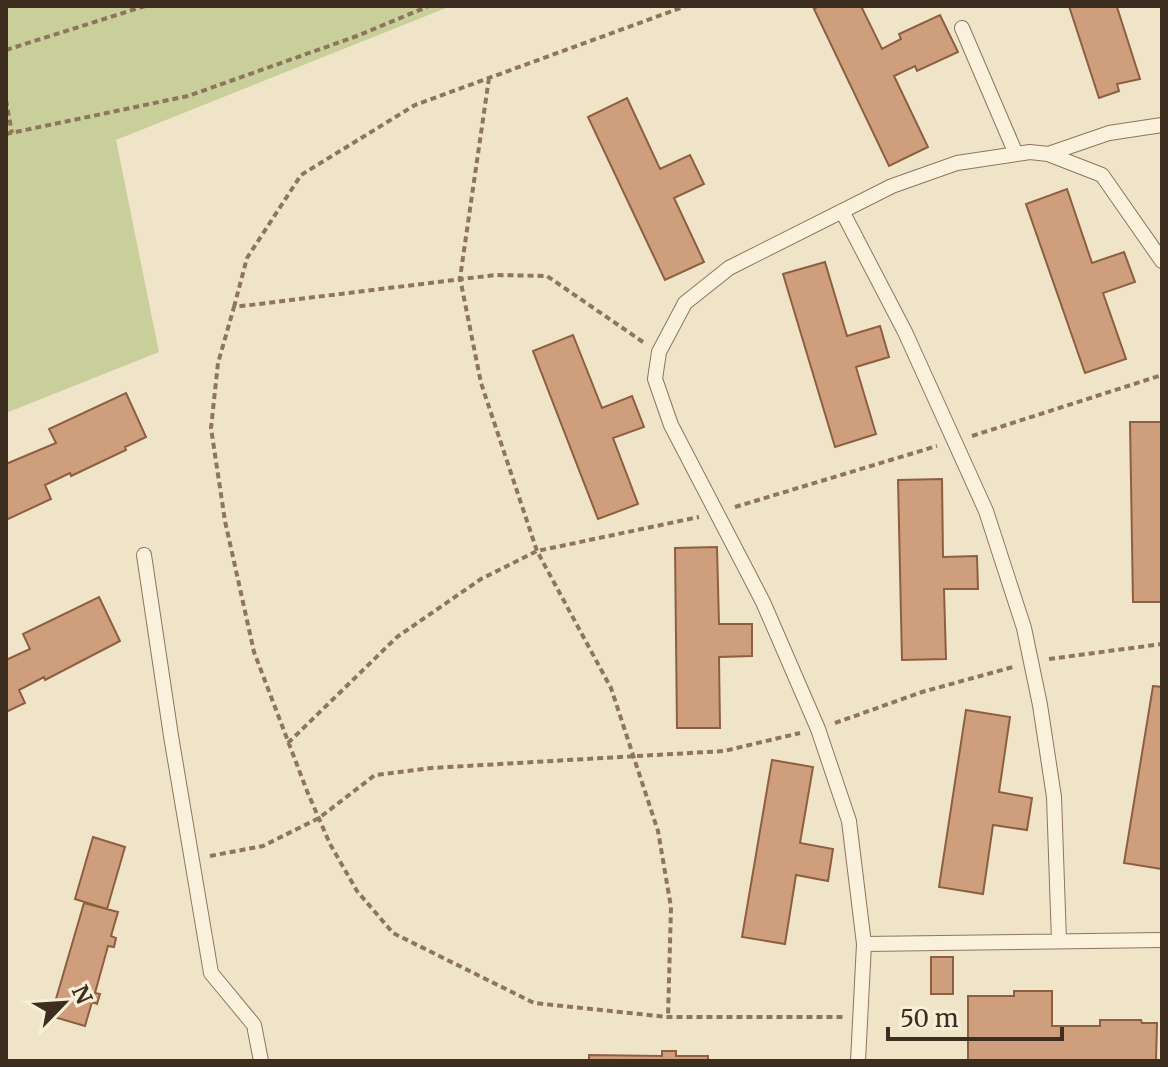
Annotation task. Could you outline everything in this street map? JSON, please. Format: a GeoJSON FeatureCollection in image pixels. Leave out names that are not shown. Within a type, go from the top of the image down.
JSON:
{"type":"FeatureCollection","features":[{"type":"Feature","properties":{"kind":"lane"},"geometry":{"type":"LineString","coordinates":[[962,28],[1016,154]]}},
{"type":"Feature","properties":{"kind":"lane"},"geometry":{"type":"LineString","coordinates":[[1048,154],[1109,133],[1162,125]]}},
{"type":"Feature","properties":{"kind":"lane"},"geometry":{"type":"LineString","coordinates":[[858,1061],[864,944],[849,821],[818,729],[763,602],[671,425],[655,379],[659,352],[685,303],[729,268],[892,186],[957,163],[1030,152],[1048,154],[1102,175],[1162,261]]}},
{"type":"Feature","properties":{"kind":"lane"},"geometry":{"type":"LineString","coordinates":[[842,211],[905,332],[986,511],[1024,628],[1054,797],[1059,941]]}},
{"type":"Feature","properties":{"kind":"lane"},"geometry":{"type":"LineString","coordinates":[[144,555],[211,973],[254,1025],[261,1061]]}},
{"type":"Feature","properties":{"kind":"lane"},"geometry":{"type":"LineString","coordinates":[[864,944],[1162,940]]}},
{"type":"Feature","properties":{"kind":"path"},"geometry":{"type":"LineString","coordinates":[[6,50],[145,6]]}},
{"type":"Feature","properties":{"kind":"path"},"geometry":{"type":"LineString","coordinates":[[6,100],[9,134],[188,96],[357,36],[429,6]]}},
{"type":"Feature","properties":{"kind":"path"},"geometry":{"type":"LineString","coordinates":[[686,6],[415,105],[301,175],[247,258],[218,363],[211,428],[225,521],[254,652],[319,818],[357,891],[393,933],[534,1003],[668,1017],[860,1017]]}},
{"type":"Feature","properties":{"kind":"path"},"geometry":{"type":"LineString","coordinates":[[489,78],[460,278],[481,383],[537,551],[611,688],[658,831],[671,907],[668,1017]]}},
{"type":"Feature","properties":{"kind":"path"},"geometry":{"type":"LineString","coordinates":[[234,307],[460,278],[547,276],[659,352]]}},
{"type":"Feature","properties":{"kind":"path"},"geometry":{"type":"LineString","coordinates":[[192,859],[263,846],[319,818],[375,775],[431,768],[724,751],[818,729],[922,692],[1031,662],[1162,644]]}},
{"type":"Feature","properties":{"kind":"green space"},"geometry":{"type":"Polygon","coordinates":[[[6,6],[451,6],[116,140],[159,352],[6,413],[6,6]]]}},
{"type":"Feature","properties":{"kind":"building"},"geometry":{"type":"Polygon","coordinates":[[[819,6],[861,6],[882,49],[901,39],[899,34],[940,15],[958,52],[917,71],[915,66],[894,76],[928,147],[889,166],[814,9],[819,6]]]}},
{"type":"Feature","properties":{"kind":"building"},"geometry":{"type":"Polygon","coordinates":[[[1069,6],[1121,6],[1117,7],[1140,79],[1117,84],[1119,91],[1099,98],[1069,6]]]}},
{"type":"Feature","properties":{"kind":"building"},"geometry":{"type":"Polygon","coordinates":[[[627,98],[660,169],[690,155],[704,184],[674,198],[704,262],[665,280],[588,117],[627,98]]]}},
{"type":"Feature","properties":{"kind":"building"},"geometry":{"type":"Polygon","coordinates":[[[1067,189],[1092,263],[1124,252],[1135,282],[1103,293],[1126,359],[1085,373],[1026,204],[1067,189]]]}},
{"type":"Feature","properties":{"kind":"building"},"geometry":{"type":"Polygon","coordinates":[[[825,262],[847,336],[880,326],[889,357],[856,367],[876,434],[835,447],[783,274],[825,262]]]}},
{"type":"Feature","properties":{"kind":"building"},"geometry":{"type":"Polygon","coordinates":[[[573,335],[602,408],[632,396],[644,427],[613,438],[638,504],[598,519],[533,351],[573,335]]]}},
{"type":"Feature","properties":{"kind":"building"},"geometry":{"type":"Polygon","coordinates":[[[126,393],[146,437],[125,447],[126,450],[45,485],[51,499],[6,520],[6,464],[56,443],[49,429],[126,393]]]}},
{"type":"Feature","properties":{"kind":"building"},"geometry":{"type":"Polygon","coordinates":[[[1130,422],[1162,422],[1162,602],[1133,602],[1130,422]]]}},
{"type":"Feature","properties":{"kind":"building"},"geometry":{"type":"Polygon","coordinates":[[[942,479],[943,557],[977,556],[978,589],[944,589],[946,659],[902,660],[898,480],[942,479]]]}},
{"type":"Feature","properties":{"kind":"building"},"geometry":{"type":"Polygon","coordinates":[[[717,547],[719,624],[752,624],[752,656],[719,657],[720,728],[677,728],[675,548],[717,547]]]}},
{"type":"Feature","properties":{"kind":"building"},"geometry":{"type":"Polygon","coordinates":[[[99,597],[120,641],[19,690],[25,703],[6,712],[6,660],[30,649],[23,634],[99,597]]]}},
{"type":"Feature","properties":{"kind":"building"},"geometry":{"type":"Polygon","coordinates":[[[1153,686],[1162,687],[1162,869],[1124,863],[1153,686]]]}},
{"type":"Feature","properties":{"kind":"building"},"geometry":{"type":"Polygon","coordinates":[[[966,710],[1010,717],[999,792],[1032,798],[1027,830],[993,825],[983,894],[939,887],[966,710]]]}},
{"type":"Feature","properties":{"kind":"building"},"geometry":{"type":"Polygon","coordinates":[[[772,760],[813,767],[800,843],[833,849],[828,881],[796,875],[785,944],[742,937],[772,760]]]}},
{"type":"Feature","properties":{"kind":"building"},"geometry":{"type":"Polygon","coordinates":[[[93,837],[125,847],[107,909],[75,899],[93,837]]]}},
{"type":"Feature","properties":{"kind":"building"},"geometry":{"type":"Polygon","coordinates":[[[84,903],[118,912],[111,936],[116,938],[114,947],[108,946],[95,993],[100,994],[97,1004],[92,1002],[85,1026],[51,1016],[84,903]]]}},
{"type":"Feature","properties":{"kind":"building"},"geometry":{"type":"Polygon","coordinates":[[[931,957],[953,957],[953,994],[931,994],[931,957]]]}},
{"type":"Feature","properties":{"kind":"building"},"geometry":{"type":"Polygon","coordinates":[[[1014,991],[1052,991],[1052,1026],[1100,1026],[1100,1020],[1157,1023],[1156,1061],[968,1061],[968,996],[1014,996],[1014,991]]]}},
{"type":"Feature","properties":{"kind":"building"},"geometry":{"type":"Polygon","coordinates":[[[662,1051],[676,1051],[676,1056],[708,1056],[708,1061],[589,1061],[589,1055],[662,1056],[662,1051]]]}}]}
